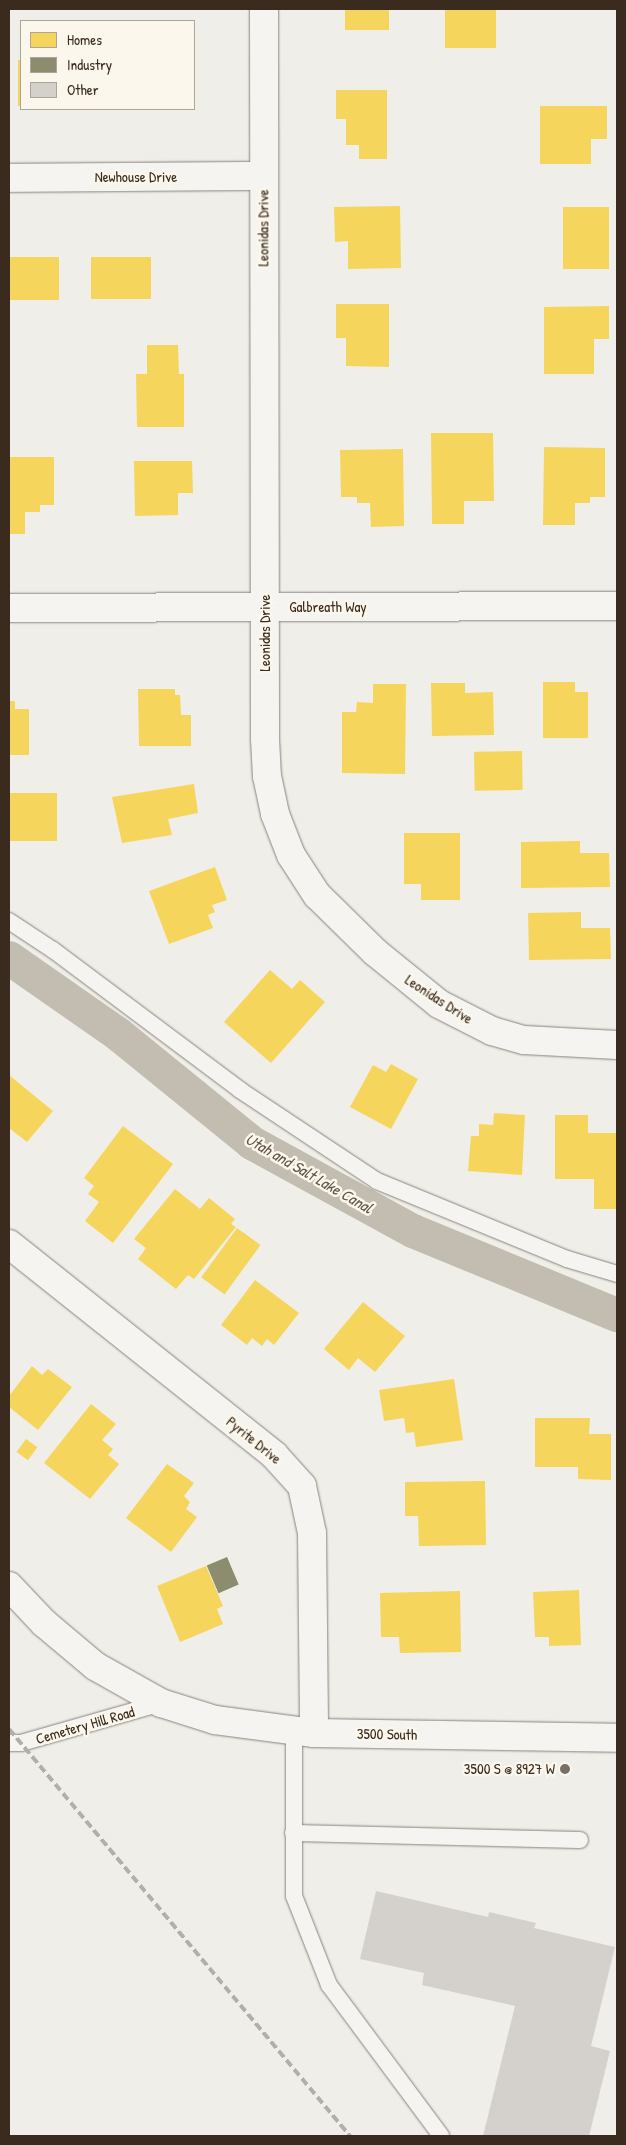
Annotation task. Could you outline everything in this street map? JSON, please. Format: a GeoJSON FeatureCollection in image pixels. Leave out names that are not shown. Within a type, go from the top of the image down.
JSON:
{"type":"FeatureCollection","features":[{"type":"Feature","properties":{"kind":"street","name":"Leonidas Drive"},"geometry":{"type":"LineString","coordinates":[[264,9],[263,176],[267,776],[275,814],[291,856],[316,895],[405,978],[465,1019],[524,1040],[617,1045]]}},
{"type":"Feature","properties":{"kind":"street","name":"Newhouse Drive"},"geometry":{"type":"LineString","coordinates":[[9,178],[263,176]]}},
{"type":"Feature","properties":{"kind":"street","name":"Galbreath Way"},"geometry":{"type":"LineString","coordinates":[[9,608],[617,606]]}},
{"type":"Feature","properties":{"kind":"street","name":"Pyrite Drive"},"geometry":{"type":"LineString","coordinates":[[9,1244],[274,1455],[302,1486],[312,1533],[304,1732]]}},
{"type":"Feature","properties":{"kind":"street","name":"3500 South"},"geometry":{"type":"LineString","coordinates":[[9,1586],[44,1623],[95,1666],[160,1702],[215,1720],[304,1732],[617,1738]]}},
{"type":"Feature","properties":{"kind":"lane"},"geometry":{"type":"LineString","coordinates":[[9,921],[53,950],[240,1090],[377,1180],[567,1259],[617,1274]]}},
{"type":"Feature","properties":{"kind":"lane","name":"Cemetery Hill Road"},"geometry":{"type":"LineString","coordinates":[[9,1744],[21,1744],[160,1702]]}},
{"type":"Feature","properties":{"kind":"lane"},"geometry":{"type":"LineString","coordinates":[[304,1732],[293,1833],[294,1896],[329,1984],[441,2136]]}},
{"type":"Feature","properties":{"kind":"lane"},"geometry":{"type":"LineString","coordinates":[[293,1833],[580,1840]]}},
{"type":"Feature","properties":{"kind":"building: Homes"},"geometry":{"type":"Polygon","coordinates":[[[345,9],[389,9],[389,30],[345,30],[345,9]]]}},
{"type":"Feature","properties":{"kind":"building: Homes"},"geometry":{"type":"Polygon","coordinates":[[[445,9],[496,9],[496,48],[445,48],[445,9]]]}},
{"type":"Feature","properties":{"kind":"building: Homes"},"geometry":{"type":"Polygon","coordinates":[[[18,60],[20,60],[20,106],[18,106],[18,60]]]}},
{"type":"Feature","properties":{"kind":"building: Homes"},"geometry":{"type":"Polygon","coordinates":[[[336,90],[387,90],[387,159],[359,159],[359,145],[346,145],[346,119],[336,119],[336,90]]]}},
{"type":"Feature","properties":{"kind":"building: Homes"},"geometry":{"type":"Polygon","coordinates":[[[540,106],[607,106],[607,139],[591,139],[591,164],[540,164],[540,106]]]}},
{"type":"Feature","properties":{"kind":"building: Homes"},"geometry":{"type":"Polygon","coordinates":[[[400,206],[401,268],[348,269],[348,241],[335,242],[334,207],[400,206]]]}},
{"type":"Feature","properties":{"kind":"building: Homes"},"geometry":{"type":"Polygon","coordinates":[[[563,207],[609,207],[609,269],[563,269],[563,207]]]}},
{"type":"Feature","properties":{"kind":"building: Homes"},"geometry":{"type":"Polygon","coordinates":[[[9,257],[59,257],[59,300],[9,300],[9,257]]]}},
{"type":"Feature","properties":{"kind":"building: Homes"},"geometry":{"type":"Polygon","coordinates":[[[91,257],[151,257],[151,299],[91,299],[91,257]]]}},
{"type":"Feature","properties":{"kind":"building: Homes"},"geometry":{"type":"Polygon","coordinates":[[[336,304],[389,304],[389,367],[346,366],[346,338],[336,338],[336,304]]]}},
{"type":"Feature","properties":{"kind":"building: Homes"},"geometry":{"type":"Polygon","coordinates":[[[609,306],[609,339],[594,339],[594,374],[544,374],[544,307],[609,306]]]}},
{"type":"Feature","properties":{"kind":"building: Homes"},"geometry":{"type":"Polygon","coordinates":[[[147,345],[178,345],[179,374],[184,374],[184,427],[137,427],[136,374],[147,374],[147,345]]]}},
{"type":"Feature","properties":{"kind":"building: Homes"},"geometry":{"type":"Polygon","coordinates":[[[431,433],[493,433],[494,501],[464,501],[464,524],[432,524],[431,433]]]}},
{"type":"Feature","properties":{"kind":"building: Homes"},"geometry":{"type":"Polygon","coordinates":[[[544,447],[605,448],[605,497],[590,497],[590,503],[575,503],[575,525],[543,525],[544,447]]]}},
{"type":"Feature","properties":{"kind":"building: Homes"},"geometry":{"type":"Polygon","coordinates":[[[403,449],[404,526],[371,527],[370,503],[357,503],[357,497],[341,497],[340,450],[403,449]]]}},
{"type":"Feature","properties":{"kind":"building: Homes"},"geometry":{"type":"Polygon","coordinates":[[[9,457],[54,457],[54,505],[40,505],[40,512],[25,512],[25,534],[9,534],[9,457]]]}},
{"type":"Feature","properties":{"kind":"building: Homes"},"geometry":{"type":"Polygon","coordinates":[[[134,461],[192,461],[193,493],[178,493],[178,515],[135,516],[134,461]]]}},
{"type":"Feature","properties":{"kind":"building: Homes"},"geometry":{"type":"Polygon","coordinates":[[[543,682],[575,682],[575,692],[588,692],[588,738],[543,738],[543,682]]]}},
{"type":"Feature","properties":{"kind":"building: Homes"},"geometry":{"type":"Polygon","coordinates":[[[431,683],[465,683],[465,693],[493,692],[494,735],[432,736],[431,683]]]}},
{"type":"Feature","properties":{"kind":"building: Homes"},"geometry":{"type":"Polygon","coordinates":[[[373,684],[406,684],[405,774],[342,773],[342,712],[356,712],[357,702],[373,703],[373,684]]]}},
{"type":"Feature","properties":{"kind":"building: Homes"},"geometry":{"type":"Polygon","coordinates":[[[138,689],[175,689],[175,695],[180,695],[181,715],[191,715],[191,746],[139,746],[138,689]]]}},
{"type":"Feature","properties":{"kind":"building: Homes"},"geometry":{"type":"Polygon","coordinates":[[[9,701],[15,701],[15,709],[29,709],[29,755],[9,755],[9,701]]]}},
{"type":"Feature","properties":{"kind":"building: Homes"},"geometry":{"type":"Polygon","coordinates":[[[522,751],[523,790],[475,791],[474,752],[522,751]]]}},
{"type":"Feature","properties":{"kind":"building: Homes"},"geometry":{"type":"Polygon","coordinates":[[[194,784],[198,813],[168,819],[172,835],[122,843],[112,797],[194,784]]]}},
{"type":"Feature","properties":{"kind":"building: Homes"},"geometry":{"type":"Polygon","coordinates":[[[9,793],[57,793],[57,841],[9,841],[9,793]]]}},
{"type":"Feature","properties":{"kind":"building: Homes"},"geometry":{"type":"Polygon","coordinates":[[[404,833],[460,833],[460,900],[421,900],[421,884],[404,884],[404,833]]]}},
{"type":"Feature","properties":{"kind":"building: Homes"},"geometry":{"type":"Polygon","coordinates":[[[580,841],[580,853],[609,853],[610,887],[521,888],[521,842],[580,841]]]}},
{"type":"Feature","properties":{"kind":"building: Homes"},"geometry":{"type":"Polygon","coordinates":[[[215,867],[227,900],[212,905],[215,912],[208,915],[213,928],[169,944],[149,891],[215,867]]]}},
{"type":"Feature","properties":{"kind":"building: Homes"},"geometry":{"type":"Polygon","coordinates":[[[581,912],[581,928],[610,928],[611,959],[529,960],[528,913],[581,912]]]}},
{"type":"Feature","properties":{"kind":"building: Homes"},"geometry":{"type":"Polygon","coordinates":[[[270,970],[292,989],[300,980],[325,1002],[271,1063],[224,1022],[270,970]]]}},
{"type":"Feature","properties":{"kind":"building: Homes"},"geometry":{"type":"Polygon","coordinates":[[[391,1064],[418,1079],[391,1129],[350,1107],[373,1065],[386,1072],[391,1064]]]}},
{"type":"Feature","properties":{"kind":"building: Homes"},"geometry":{"type":"Polygon","coordinates":[[[9,1075],[53,1111],[27,1142],[9,1128],[9,1075]]]}},
{"type":"Feature","properties":{"kind":"building: Homes"},"geometry":{"type":"Polygon","coordinates":[[[494,1113],[525,1115],[522,1175],[468,1171],[471,1136],[479,1136],[479,1124],[493,1125],[494,1113]]]}},
{"type":"Feature","properties":{"kind":"building: Homes"},"geometry":{"type":"Polygon","coordinates":[[[555,1115],[588,1115],[588,1133],[617,1133],[617,1209],[594,1209],[594,1179],[555,1179],[555,1115]]]}},
{"type":"Feature","properties":{"kind":"building: Homes"},"geometry":{"type":"Polygon","coordinates":[[[123,1126],[173,1164],[113,1243],[85,1221],[99,1202],[88,1194],[94,1186],[84,1178],[123,1126]]]}},
{"type":"Feature","properties":{"kind":"building: Homes"},"geometry":{"type":"Polygon","coordinates":[[[175,1189],[200,1209],[209,1198],[235,1219],[231,1224],[236,1227],[194,1279],[188,1275],[176,1289],[138,1259],[146,1248],[134,1239],[175,1189]]]}},
{"type":"Feature","properties":{"kind":"building: Homes"},"geometry":{"type":"Polygon","coordinates":[[[237,1228],[260,1245],[225,1294],[201,1277],[237,1228]]]}},
{"type":"Feature","properties":{"kind":"building: Homes"},"geometry":{"type":"Polygon","coordinates":[[[255,1280],[299,1313],[274,1345],[267,1339],[262,1346],[252,1338],[247,1345],[221,1325],[255,1280]]]}},
{"type":"Feature","properties":{"kind":"building: Homes"},"geometry":{"type":"Polygon","coordinates":[[[363,1302],[405,1336],[375,1372],[358,1358],[349,1370],[324,1349],[363,1302]]]}},
{"type":"Feature","properties":{"kind":"building: Homes"},"geometry":{"type":"Polygon","coordinates":[[[32,1366],[42,1375],[48,1369],[72,1387],[38,1430],[9,1407],[9,1396],[32,1366]]]}},
{"type":"Feature","properties":{"kind":"building: Homes"},"geometry":{"type":"Polygon","coordinates":[[[454,1379],[463,1440],[416,1447],[414,1432],[406,1433],[404,1418],[384,1421],[379,1390],[454,1379]]]}},
{"type":"Feature","properties":{"kind":"building: Homes"},"geometry":{"type":"Polygon","coordinates":[[[91,1404],[116,1424],[102,1440],[113,1449],[108,1455],[119,1464],[90,1499],[44,1463],[91,1404]]]}},
{"type":"Feature","properties":{"kind":"building: Homes"},"geometry":{"type":"Polygon","coordinates":[[[535,1418],[590,1418],[589,1434],[611,1434],[611,1480],[578,1479],[578,1467],[535,1467],[535,1418]]]}},
{"type":"Feature","properties":{"kind":"building: Homes"},"geometry":{"type":"Polygon","coordinates":[[[26,1439],[37,1447],[28,1460],[17,1452],[26,1439]]]}},
{"type":"Feature","properties":{"kind":"building: Homes"},"geometry":{"type":"Polygon","coordinates":[[[167,1464],[194,1483],[184,1496],[190,1502],[186,1509],[197,1517],[171,1552],[126,1518],[167,1464]]]}},
{"type":"Feature","properties":{"kind":"building: Homes"},"geometry":{"type":"Polygon","coordinates":[[[485,1481],[486,1545],[419,1546],[418,1516],[405,1516],[405,1482],[485,1481]]]}},
{"type":"Feature","properties":{"kind":"building: Homes"},"geometry":{"type":"Polygon","coordinates":[[[206,1566],[223,1606],[217,1609],[223,1624],[180,1642],[157,1586],[206,1566]]]}},
{"type":"Feature","properties":{"kind":"building: Homes"},"geometry":{"type":"Polygon","coordinates":[[[579,1590],[581,1645],[549,1646],[549,1637],[535,1637],[533,1592],[579,1590]]]}},
{"type":"Feature","properties":{"kind":"building: Homes"},"geometry":{"type":"Polygon","coordinates":[[[460,1591],[461,1652],[400,1653],[399,1637],[381,1637],[380,1593],[460,1591]]]}},
{"type":"Feature","properties":{"kind":"building: Industry"},"geometry":{"type":"Polygon","coordinates":[[[227,1557],[239,1585],[218,1593],[207,1566],[227,1557]]]}},
{"type":"Feature","properties":{"kind":"building: Other"},"geometry":{"type":"Polygon","coordinates":[[[376,1891],[488,1917],[489,1912],[536,1923],[534,1928],[615,1947],[591,2046],[610,2051],[589,2136],[483,2136],[515,2006],[422,1985],[424,1973],[360,1959],[376,1891]]]}},
{"type":"Feature","properties":{"kind":"waterway","name":"Utah and Salt Lake Canal"},"geometry":{"type":"LineString","coordinates":[[9,958],[118,1034],[252,1143],[413,1231],[617,1315]]}},
{"type":"Feature","properties":{"kind":"railway"},"geometry":{"type":"LineString","coordinates":[[9,1729],[350,2136]]}},
{"type":"Feature","properties":{"kind":"place","name":"3500 S @ 8927 W"},"geometry":{"type":"Point","coordinates":[565,1769]}}]}
